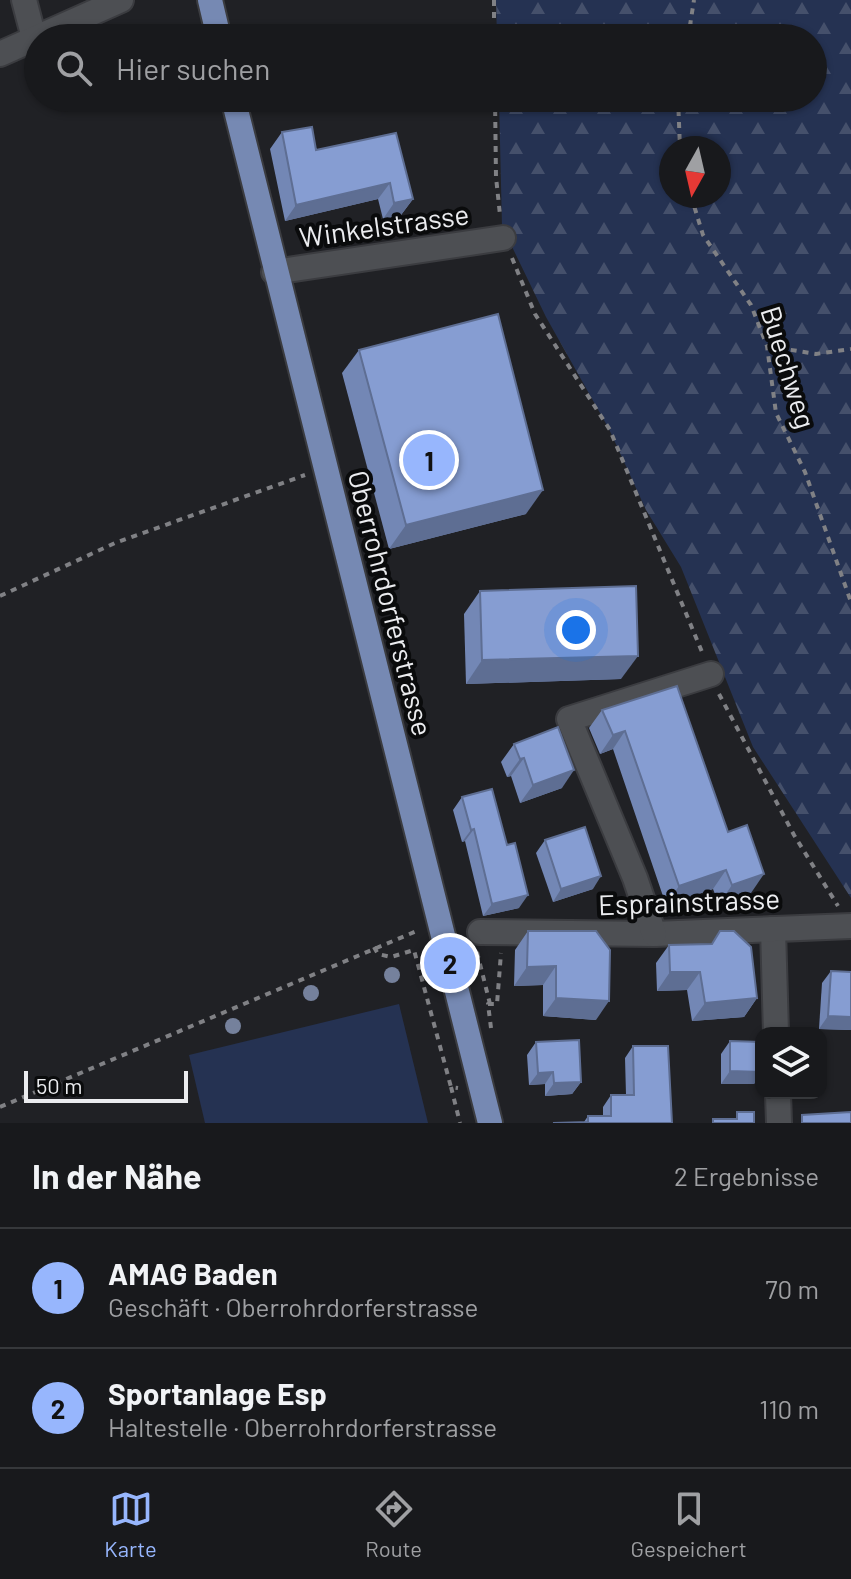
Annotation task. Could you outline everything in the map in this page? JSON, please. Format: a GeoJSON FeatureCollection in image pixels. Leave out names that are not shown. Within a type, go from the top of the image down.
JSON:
{"type":"FeatureCollection","features":[{"type":"Feature","properties":{"kind":"main road"},"geometry":{"type":"LineString","coordinates":[[210,0],[216,24]]}},
{"type":"Feature","properties":{"kind":"main road","name":"Oberrohrdorferstrasse"},"geometry":{"type":"LineString","coordinates":[[236,112],[490,1123]]}},
{"type":"Feature","properties":{"kind":"street"},"geometry":{"type":"LineString","coordinates":[[24,0],[30,24]]}},
{"type":"Feature","properties":{"kind":"street"},"geometry":{"type":"LineString","coordinates":[[66,24],[121,0]]}},
{"type":"Feature","properties":{"kind":"street"},"geometry":{"type":"LineString","coordinates":[[0,54],[24,43]]}},
{"type":"Feature","properties":{"kind":"street","name":"Winkelstrasse"},"geometry":{"type":"LineString","coordinates":[[274,272],[503,238]]}},
{"type":"Feature","properties":{"kind":"street"},"geometry":{"type":"LineString","coordinates":[[654,934],[635,878],[569,719],[711,674]]}},
{"type":"Feature","properties":{"kind":"street","name":"Esprainstrasse"},"geometry":{"type":"LineString","coordinates":[[486,937],[851,926]]}},
{"type":"Feature","properties":{"kind":"street"},"geometry":{"type":"LineString","coordinates":[[773,929],[776,1027]]}},
{"type":"Feature","properties":{"kind":"street"},"geometry":{"type":"LineString","coordinates":[[778,1099],[779,1123]]}},
{"type":"Feature","properties":{"kind":"path"},"geometry":{"type":"LineString","coordinates":[[494,0],[494,24]]}},
{"type":"Feature","properties":{"kind":"path"},"geometry":{"type":"LineString","coordinates":[[690,24],[694,0]]}},
{"type":"Feature","properties":{"kind":"path"},"geometry":{"type":"LineString","coordinates":[[495,112],[496,177],[503,238],[535,314],[610,430],[711,674],[794,835],[851,926]]}},
{"type":"Feature","properties":{"kind":"path"},"geometry":{"type":"LineString","coordinates":[[679,112],[680,136]]}},
{"type":"Feature","properties":{"kind":"path","name":"Buechweg"},"geometry":{"type":"LineString","coordinates":[[695,208],[703,235],[751,305],[767,346],[776,413],[805,472],[851,602]]}},
{"type":"Feature","properties":{"kind":"path"},"geometry":{"type":"LineString","coordinates":[[767,346],[816,354],[851,349]]}},
{"type":"Feature","properties":{"kind":"path"},"geometry":{"type":"LineString","coordinates":[[0,596],[115,543],[326,468]]}},
{"type":"Feature","properties":{"kind":"path"},"geometry":{"type":"LineString","coordinates":[[0,1107],[374,947],[440,922]]}},
{"type":"Feature","properties":{"kind":"path"},"geometry":{"type":"LineString","coordinates":[[486,937],[497,1004],[490,1004]]}},
{"type":"Feature","properties":{"kind":"path"},"geometry":{"type":"LineString","coordinates":[[486,937],[491,1033]]}},
{"type":"Feature","properties":{"kind":"path"},"geometry":{"type":"LineString","coordinates":[[374,947],[378,954],[391,957],[414,950],[460,1123]]}},
{"type":"Feature","properties":{"kind":"path"},"geometry":{"type":"LineString","coordinates":[[451,1087],[464,1089]]}},
{"type":"Feature","properties":{"kind":"green space"},"geometry":{"type":"Polygon","coordinates":[[[496,0],[851,0],[851,898],[753,747],[681,567],[646,510],[609,429],[546,317],[502,226],[499,112],[827,112],[827,24],[497,24],[496,0]]]}},
{"type":"Feature","properties":{"kind":"green space"},"geometry":{"type":"Polygon","coordinates":[[[399,1004],[428,1123],[205,1123],[189,1055],[399,1004]]]}},
{"type":"Feature","properties":{"kind":"building"},"geometry":{"type":"Polygon","coordinates":[[[312,127],[316,150],[396,133],[413,199],[394,203],[390,183],[296,205],[282,132],[312,127]]]}},
{"type":"Feature","properties":{"kind":"building"},"geometry":{"type":"Polygon","coordinates":[[[498,314],[543,490],[406,525],[359,350],[498,314]]]}},
{"type":"Feature","properties":{"kind":"building"},"geometry":{"type":"Polygon","coordinates":[[[636,586],[638,656],[482,660],[480,591],[636,586]]]}},
{"type":"Feature","properties":{"kind":"building"},"geometry":{"type":"Polygon","coordinates":[[[677,686],[728,832],[747,825],[764,874],[732,885],[726,870],[679,886],[625,731],[613,735],[602,710],[677,686]]]}},
{"type":"Feature","properties":{"kind":"building"},"geometry":{"type":"Polygon","coordinates":[[[558,727],[574,770],[533,785],[524,758],[520,759],[514,744],[558,727]]]}},
{"type":"Feature","properties":{"kind":"building"},"geometry":{"type":"Polygon","coordinates":[[[492,789],[507,845],[515,843],[528,895],[492,904],[474,829],[471,830],[462,797],[492,789]]]}},
{"type":"Feature","properties":{"kind":"building"},"geometry":{"type":"Polygon","coordinates":[[[585,827],[601,876],[561,889],[545,840],[585,827]]]}},
{"type":"Feature","properties":{"kind":"building"},"geometry":{"type":"Polygon","coordinates":[[[528,931],[596,931],[610,950],[609,1001],[556,998],[556,966],[527,967],[528,931]]]}},
{"type":"Feature","properties":{"kind":"building"},"geometry":{"type":"Polygon","coordinates":[[[720,931],[734,931],[751,947],[757,998],[705,1003],[700,972],[670,972],[669,945],[712,944],[720,931]]]}},
{"type":"Feature","properties":{"kind":"building"},"geometry":{"type":"Polygon","coordinates":[[[831,971],[851,972],[851,1017],[828,1016],[831,971]]]}},
{"type":"Feature","properties":{"kind":"building"},"geometry":{"type":"Polygon","coordinates":[[[579,1040],[581,1082],[554,1083],[553,1072],[538,1073],[536,1042],[579,1040]]]}},
{"type":"Feature","properties":{"kind":"building"},"geometry":{"type":"Polygon","coordinates":[[[730,1041],[755,1042],[755,1072],[730,1071],[730,1041]]]}},
{"type":"Feature","properties":{"kind":"building"},"geometry":{"type":"Polygon","coordinates":[[[633,1046],[668,1046],[672,1123],[553,1123],[588,1122],[588,1116],[611,1116],[611,1095],[634,1095],[633,1046]]]}},
{"type":"Feature","properties":{"kind":"building"},"geometry":{"type":"Polygon","coordinates":[[[737,1112],[754,1112],[754,1123],[713,1123],[713,1119],[737,1119],[737,1112]]]}},
{"type":"Feature","properties":{"kind":"building"},"geometry":{"type":"Polygon","coordinates":[[[851,1112],[851,1123],[802,1123],[802,1115],[851,1112]]]}},
{"type":"Feature","properties":{"kind":"place","name":"AMAG Baden"},"geometry":{"type":"Point","coordinates":[429,460]}},
{"type":"Feature","properties":{"kind":"place","name":"Sportanlage Esp"},"geometry":{"type":"Point","coordinates":[450,963]}}]}
